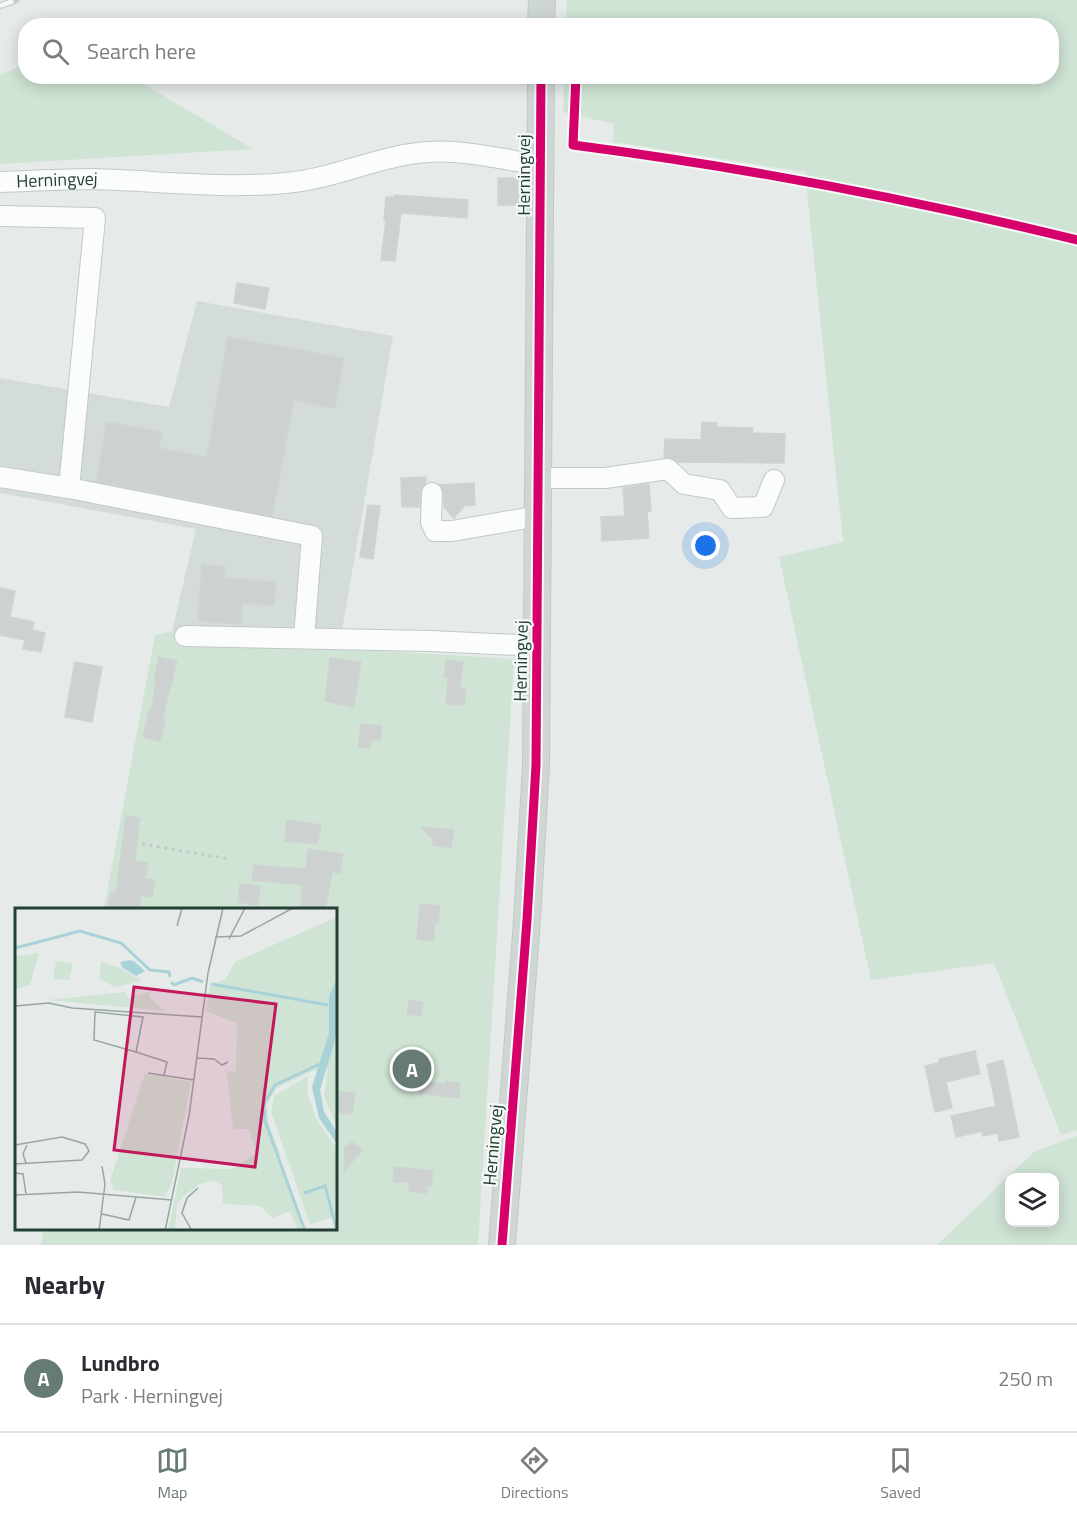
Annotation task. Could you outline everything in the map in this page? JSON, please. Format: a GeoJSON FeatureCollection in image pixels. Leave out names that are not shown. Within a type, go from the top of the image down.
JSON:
{"type":"FeatureCollection","features":[{"type":"Feature","properties":{"kind":"main road"},"geometry":{"type":"LineString","coordinates":[[541,18],[542,0]]}},
{"type":"Feature","properties":{"kind":"main road","name":"Herningvej"},"geometry":{"type":"LineString","coordinates":[[502,1245],[527,920],[536,765],[541,84]]}},
{"type":"Feature","properties":{"kind":"street","name":"Herningvej"},"geometry":{"type":"LineString","coordinates":[[0,182],[93,179],[237,186],[288,183],[354,169],[399,156],[429,152],[462,154],[540,165]]}},
{"type":"Feature","properties":{"kind":"street"},"geometry":{"type":"LineString","coordinates":[[0,216],[95,218],[69,488]]}},
{"type":"Feature","properties":{"kind":"street"},"geometry":{"type":"LineString","coordinates":[[539,478],[605,478],[668,470],[684,484],[720,490],[732,508],[763,507],[774,480]]}},
{"type":"Feature","properties":{"kind":"street"},"geometry":{"type":"LineString","coordinates":[[0,477],[69,488],[312,536],[304,638]]}},
{"type":"Feature","properties":{"kind":"street"},"geometry":{"type":"LineString","coordinates":[[432,494],[431,522],[435,531],[452,531],[539,516]]}},
{"type":"Feature","properties":{"kind":"street","name":"Herningvej"},"geometry":{"type":"LineString","coordinates":[[185,636],[431,641],[538,646]]}},
{"type":"Feature","properties":{"kind":"path"},"geometry":{"type":"LineString","coordinates":[[142,844],[230,859]]}},
{"type":"Feature","properties":{"kind":"shaded area"},"geometry":{"type":"Polygon","coordinates":[[[197,301],[393,336],[339,648],[172,631],[196,529],[0,493],[0,378],[169,407],[197,301]]]}},
{"type":"Feature","properties":{"kind":"green space"},"geometry":{"type":"Polygon","coordinates":[[[567,0],[1077,0],[1077,1130],[1061,1135],[994,963],[871,980],[779,557],[843,542],[805,172],[613,142],[614,124],[563,112],[564,84],[1059,84],[1059,18],[566,18],[567,0]]]}},
{"type":"Feature","properties":{"kind":"green space"},"geometry":{"type":"Polygon","coordinates":[[[18,67],[18,84],[144,84],[253,149],[0,164],[0,75],[18,67]]]}},
{"type":"Feature","properties":{"kind":"green space"},"geometry":{"type":"Polygon","coordinates":[[[172,631],[339,648],[514,659],[478,1245],[41,1245],[44,1230],[338,1230],[338,908],[104,908],[155,635],[172,631]]]}},
{"type":"Feature","properties":{"kind":"green space"},"geometry":{"type":"Polygon","coordinates":[[[1077,1136],[1077,1245],[937,1245],[1005,1180],[1005,1227],[1059,1227],[1059,1173],[1012,1173],[1035,1151],[1077,1136]]]}},
{"type":"Feature","properties":{"kind":"building"},"geometry":{"type":"Polygon","coordinates":[[[498,178],[520,178],[520,205],[498,205],[498,178]]]}},
{"type":"Feature","properties":{"kind":"building"},"geometry":{"type":"Polygon","coordinates":[[[395,195],[468,200],[467,218],[401,213],[395,261],[381,260],[386,220],[384,220],[386,197],[395,195]]]}},
{"type":"Feature","properties":{"kind":"building"},"geometry":{"type":"Polygon","coordinates":[[[237,283],[269,288],[265,309],[234,303],[237,283]]]}},
{"type":"Feature","properties":{"kind":"building"},"geometry":{"type":"Polygon","coordinates":[[[228,337],[344,358],[335,408],[294,400],[272,516],[96,481],[107,422],[162,432],[159,448],[207,457],[228,337]]]}},
{"type":"Feature","properties":{"kind":"building"},"geometry":{"type":"Polygon","coordinates":[[[702,422],[717,423],[717,427],[753,428],[752,433],[785,434],[784,463],[678,462],[664,457],[665,439],[701,440],[702,422]]]}},
{"type":"Feature","properties":{"kind":"building"},"geometry":{"type":"Polygon","coordinates":[[[426,477],[426,482],[420,492],[420,507],[402,507],[401,478],[426,477]]]}},
{"type":"Feature","properties":{"kind":"building"},"geometry":{"type":"Polygon","coordinates":[[[474,483],[475,505],[464,506],[454,518],[444,507],[444,493],[440,485],[474,483]]]}},
{"type":"Feature","properties":{"kind":"building"},"geometry":{"type":"Polygon","coordinates":[[[649,484],[651,511],[647,511],[649,538],[602,541],[601,517],[625,516],[623,488],[649,484]]]}},
{"type":"Feature","properties":{"kind":"building"},"geometry":{"type":"Polygon","coordinates":[[[368,505],[380,506],[373,559],[360,557],[368,505]]]}},
{"type":"Feature","properties":{"kind":"building"},"geometry":{"type":"Polygon","coordinates":[[[202,565],[225,567],[224,578],[276,582],[274,605],[242,603],[241,624],[198,621],[202,565]]]}},
{"type":"Feature","properties":{"kind":"building"},"geometry":{"type":"Polygon","coordinates":[[[0,588],[15,591],[10,617],[34,622],[32,630],[45,633],[41,652],[23,649],[25,640],[0,635],[0,588]]]}},
{"type":"Feature","properties":{"kind":"building"},"geometry":{"type":"Polygon","coordinates":[[[159,657],[177,661],[162,721],[165,722],[160,741],[143,737],[149,710],[151,711],[159,657]]]}},
{"type":"Feature","properties":{"kind":"building"},"geometry":{"type":"Polygon","coordinates":[[[330,658],[361,662],[354,707],[325,701],[330,658]]]}},
{"type":"Feature","properties":{"kind":"building"},"geometry":{"type":"Polygon","coordinates":[[[446,660],[463,662],[460,688],[466,689],[464,705],[446,704],[448,677],[444,677],[446,660]]]}},
{"type":"Feature","properties":{"kind":"building"},"geometry":{"type":"Polygon","coordinates":[[[75,662],[102,667],[92,722],[65,717],[75,662]]]}},
{"type":"Feature","properties":{"kind":"building"},"geometry":{"type":"Polygon","coordinates":[[[361,724],[382,726],[380,740],[371,740],[370,748],[358,747],[361,724]]]}},
{"type":"Feature","properties":{"kind":"building"},"geometry":{"type":"Polygon","coordinates":[[[126,816],[140,818],[135,861],[148,863],[145,879],[155,880],[152,897],[141,895],[139,908],[108,908],[111,892],[116,893],[126,816]]]}},
{"type":"Feature","properties":{"kind":"building"},"geometry":{"type":"Polygon","coordinates":[[[287,820],[321,825],[317,844],[285,841],[287,820]]]}},
{"type":"Feature","properties":{"kind":"building"},"geometry":{"type":"Polygon","coordinates":[[[422,827],[454,830],[451,848],[432,845],[433,840],[422,827]]]}},
{"type":"Feature","properties":{"kind":"building"},"geometry":{"type":"Polygon","coordinates":[[[308,849],[343,854],[340,873],[332,872],[325,908],[301,907],[302,885],[252,880],[254,865],[306,869],[308,849]]]}},
{"type":"Feature","properties":{"kind":"building"},"geometry":{"type":"Polygon","coordinates":[[[240,884],[260,886],[258,905],[238,902],[240,884]]]}},
{"type":"Feature","properties":{"kind":"building"},"geometry":{"type":"Polygon","coordinates":[[[420,904],[440,906],[433,941],[417,939],[420,904]]]}},
{"type":"Feature","properties":{"kind":"building"},"geometry":{"type":"Polygon","coordinates":[[[409,1000],[423,1002],[421,1016],[407,1014],[409,1000]]]}},
{"type":"Feature","properties":{"kind":"building"},"geometry":{"type":"Polygon","coordinates":[[[975,1051],[980,1074],[946,1082],[952,1108],[935,1112],[925,1066],[939,1063],[939,1059],[975,1051]]]}},
{"type":"Feature","properties":{"kind":"building"},"geometry":{"type":"Polygon","coordinates":[[[1003,1060],[1019,1137],[999,1141],[998,1133],[983,1136],[982,1131],[956,1137],[951,1116],[996,1106],[987,1065],[1003,1060]]]}},
{"type":"Feature","properties":{"kind":"building"},"geometry":{"type":"Polygon","coordinates":[[[420,1081],[460,1083],[459,1098],[419,1094],[420,1081]]]}},
{"type":"Feature","properties":{"kind":"building"},"geometry":{"type":"Polygon","coordinates":[[[338,1091],[355,1093],[352,1114],[338,1112],[338,1091]]]}},
{"type":"Feature","properties":{"kind":"building"},"geometry":{"type":"Polygon","coordinates":[[[352,1142],[362,1150],[344,1171],[345,1146],[352,1142]]]}},
{"type":"Feature","properties":{"kind":"building"},"geometry":{"type":"Polygon","coordinates":[[[394,1167],[433,1171],[431,1186],[427,1186],[427,1193],[409,1191],[410,1182],[393,1182],[394,1167]]]}},
{"type":"Feature","properties":{"kind":"railway"},"geometry":{"type":"LineString","coordinates":[[0,6],[16,0]]}},
{"type":"Feature","properties":{"kind":"cycle path"},"geometry":{"type":"LineString","coordinates":[[502,1245],[527,920],[536,765],[541,84]]}},
{"type":"Feature","properties":{"kind":"cycle path"},"geometry":{"type":"LineString","coordinates":[[576,84],[573,145],[700,163],[826,185],[1077,240]]}},
{"type":"Feature","properties":{"kind":"place","name":"Lundbro"},"geometry":{"type":"Point","coordinates":[412,1069]}}]}
